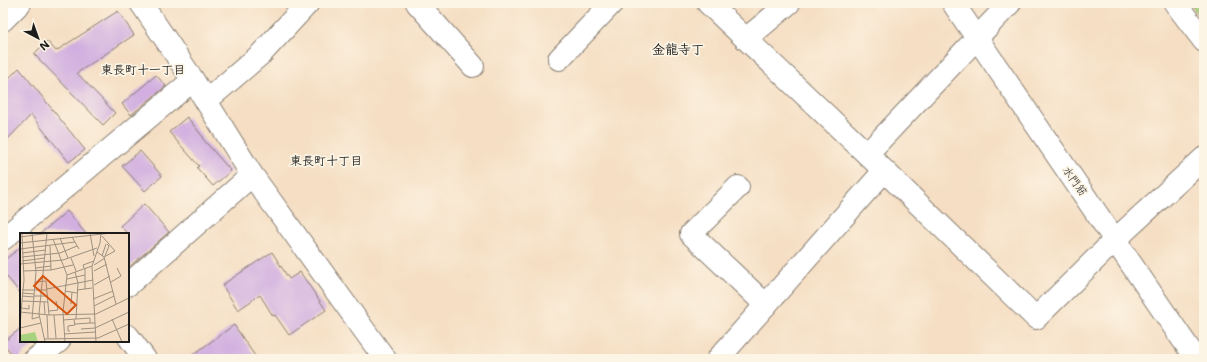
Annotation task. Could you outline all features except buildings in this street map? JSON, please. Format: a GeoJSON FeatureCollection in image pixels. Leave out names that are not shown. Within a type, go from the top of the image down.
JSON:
{"type":"FeatureCollection","features":[{"type":"Feature","properties":{"kind":"street"},"geometry":{"type":"LineString","coordinates":[[3,20],[20,3]]}},
{"type":"Feature","properties":{"kind":"street"},"geometry":{"type":"LineString","coordinates":[[141,3],[193,80],[252,175],[385,359]]}},
{"type":"Feature","properties":{"kind":"street"},"geometry":{"type":"LineString","coordinates":[[206,101],[261,54],[308,3]]}},
{"type":"Feature","properties":{"kind":"street"},"geometry":{"type":"LineString","coordinates":[[559,59],[612,3]]}},
{"type":"Feature","properties":{"kind":"street"},"geometry":{"type":"LineString","coordinates":[[708,3],[868,154],[1036,318],[1116,239],[1204,158]]}},
{"type":"Feature","properties":{"kind":"street"},"geometry":{"type":"LineString","coordinates":[[746,39],[789,3]]}},
{"type":"Feature","properties":{"kind":"street","name":"水門筋"},"geometry":{"type":"LineString","coordinates":[[953,3],[1116,239],[1196,359]]}},
{"type":"Feature","properties":{"kind":"street"},"geometry":{"type":"LineString","coordinates":[[868,154],[1010,3]]}},
{"type":"Feature","properties":{"kind":"street"},"geometry":{"type":"LineString","coordinates":[[1175,3],[1204,41]]}},
{"type":"Feature","properties":{"kind":"street"},"geometry":{"type":"LineString","coordinates":[[418,4],[473,66]]}},
{"type":"Feature","properties":{"kind":"street"},"geometry":{"type":"LineString","coordinates":[[3,239],[193,80]]}},
{"type":"Feature","properties":{"kind":"street"},"geometry":{"type":"LineString","coordinates":[[718,359],[884,171]]}},
{"type":"Feature","properties":{"kind":"street"},"geometry":{"type":"LineString","coordinates":[[129,284],[252,175]]}},
{"type":"Feature","properties":{"kind":"street"},"geometry":{"type":"LineString","coordinates":[[738,187],[691,234],[766,305]]}},
{"type":"Feature","properties":{"kind":"street"},"geometry":{"type":"LineString","coordinates":[[129,337],[145,359]]}},
{"type":"Feature","properties":{"kind":"street"},"geometry":{"type":"LineString","coordinates":[[36,359],[58,342]]}},
{"type":"Feature","properties":{"kind":"green space"},"geometry":{"type":"Polygon","coordinates":[[[1189,3],[1204,3],[1204,23],[1189,3]]]}},
{"type":"Feature","properties":{"kind":"district","name":"金龍寺丁"},"geometry":{"type":"Point","coordinates":[678,49]}},
{"type":"Feature","properties":{"kind":"district","name":"東長町十一丁目"},"geometry":{"type":"Point","coordinates":[143,70]}},
{"type":"Feature","properties":{"kind":"district","name":"東長町十丁目"},"geometry":{"type":"Point","coordinates":[326,161]}}]}
